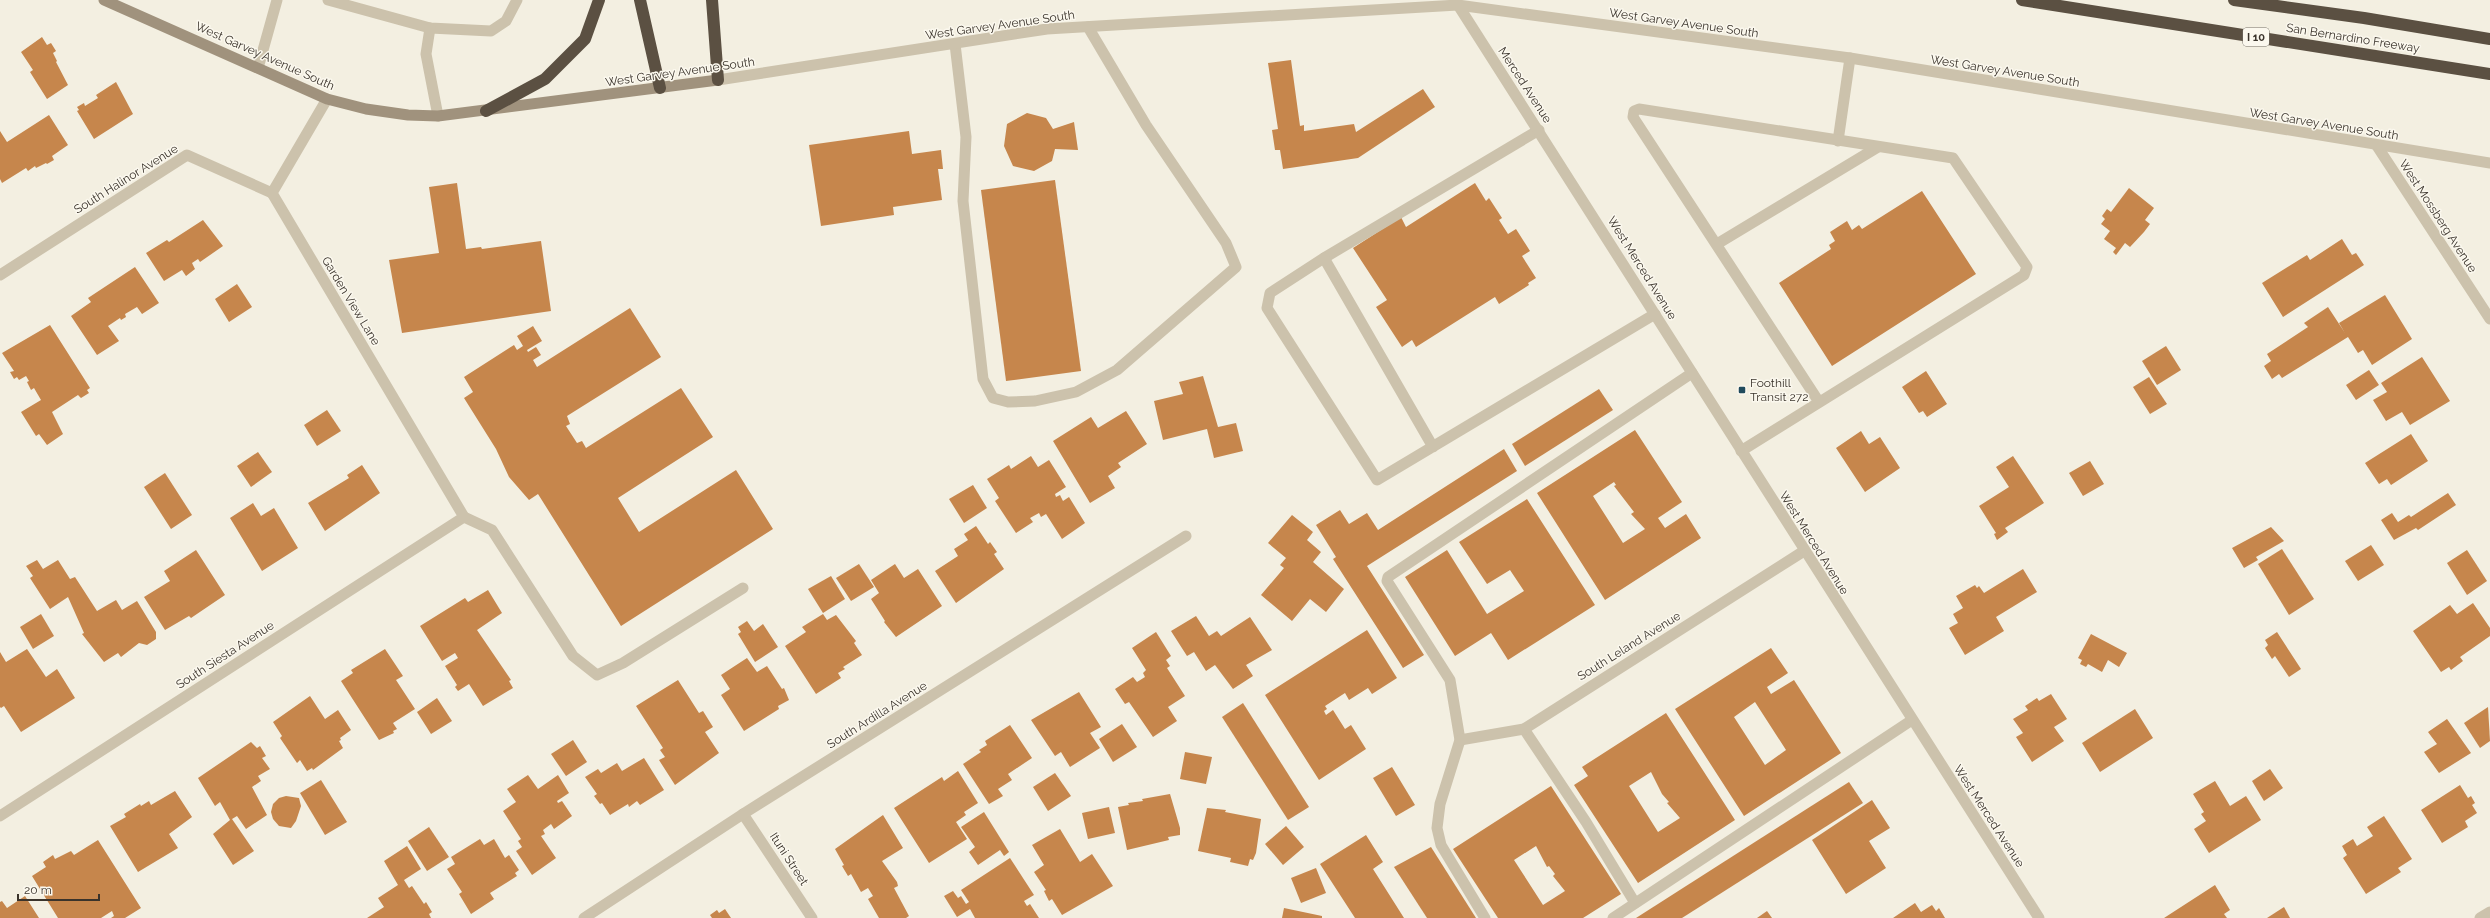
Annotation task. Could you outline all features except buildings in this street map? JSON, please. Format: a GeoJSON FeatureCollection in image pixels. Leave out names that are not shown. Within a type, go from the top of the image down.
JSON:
{"type":"FeatureCollection","features":[{"type":"Feature","properties":{"kind":"highway"},"geometry":{"type":"LineString","coordinates":[[486,110],[545,79],[585,39],[599,0]]}},
{"type":"Feature","properties":{"kind":"highway"},"geometry":{"type":"LineString","coordinates":[[640,0],[660,88]]}},
{"type":"Feature","properties":{"kind":"highway"},"geometry":{"type":"LineString","coordinates":[[712,0],[718,80]]}},
{"type":"Feature","properties":{"kind":"highway","name":"San Bernardino Freeway"},"geometry":{"type":"LineString","coordinates":[[2022,0],[2490,74]]}},
{"type":"Feature","properties":{"kind":"highway"},"geometry":{"type":"LineString","coordinates":[[2234,0],[2364,18],[2490,39]]}},
{"type":"Feature","properties":{"kind":"main road","name":"West Garvey Avenue South"},"geometry":{"type":"LineString","coordinates":[[104,0],[327,98],[366,109],[408,115],[438,116],[718,80]]}},
{"type":"Feature","properties":{"kind":"street"},"geometry":{"type":"LineString","coordinates":[[258,68],[277,0]]}},
{"type":"Feature","properties":{"kind":"street"},"geometry":{"type":"LineString","coordinates":[[328,0],[430,28],[491,30],[506,21],[517,0]]}},
{"type":"Feature","properties":{"kind":"street","name":"West Garvey Avenue South"},"geometry":{"type":"LineString","coordinates":[[718,80],[1047,29],[1458,5],[1850,58],[2377,146],[2490,163]]}},
{"type":"Feature","properties":{"kind":"street","name":"Merced Avenue"},"geometry":{"type":"LineString","coordinates":[[1458,5],[1571,180]]}},
{"type":"Feature","properties":{"kind":"street"},"geometry":{"type":"LineString","coordinates":[[955,44],[966,137],[963,200],[983,379],[994,398],[1008,402],[1035,401],[1076,392],[1117,370],[1236,267],[1226,243],[1146,125],[1088,27]]}},
{"type":"Feature","properties":{"kind":"street"},"geometry":{"type":"LineString","coordinates":[[430,28],[426,54],[438,116]]}},
{"type":"Feature","properties":{"kind":"street"},"geometry":{"type":"LineString","coordinates":[[1838,141],[1850,58]]}},
{"type":"Feature","properties":{"kind":"street"},"geometry":{"type":"LineString","coordinates":[[272,193],[327,98]]}},
{"type":"Feature","properties":{"kind":"street"},"geometry":{"type":"LineString","coordinates":[[1741,451],[2024,275],[2027,267],[1953,158],[1639,109],[1634,111],[1633,116],[1819,402]]}},
{"type":"Feature","properties":{"kind":"street"},"geometry":{"type":"LineString","coordinates":[[1539,130],[1324,258],[1270,293],[1266,308],[1377,480],[1655,314]]}},
{"type":"Feature","properties":{"kind":"street","name":"West Mossberg Avenue"},"geometry":{"type":"LineString","coordinates":[[2377,146],[2490,319]]}},
{"type":"Feature","properties":{"kind":"street"},"geometry":{"type":"LineString","coordinates":[[1717,244],[1878,147]]}},
{"type":"Feature","properties":{"kind":"street","name":"South Halinor Avenue"},"geometry":{"type":"LineString","coordinates":[[0,275],[187,155],[272,193]]}},
{"type":"Feature","properties":{"kind":"street","name":"West Merced Avenue"},"geometry":{"type":"LineString","coordinates":[[1571,180],[1741,451],[2039,918]]}},
{"type":"Feature","properties":{"kind":"street","name":"Garden View Lane"},"geometry":{"type":"LineString","coordinates":[[272,193],[464,517]]}},
{"type":"Feature","properties":{"kind":"street"},"geometry":{"type":"LineString","coordinates":[[1324,258],[1433,447]]}},
{"type":"Feature","properties":{"kind":"street"},"geometry":{"type":"LineString","coordinates":[[1485,918],[1441,845],[1437,828],[1440,804],[1460,740],[1450,680],[1387,581],[1389,575],[1692,373]]}},
{"type":"Feature","properties":{"kind":"street"},"geometry":{"type":"LineString","coordinates":[[464,517],[492,530],[573,656],[597,675],[623,663],[743,588]]}},
{"type":"Feature","properties":{"kind":"street","name":"South Siesta Avenue"},"geometry":{"type":"LineString","coordinates":[[0,816],[464,517]]}},
{"type":"Feature","properties":{"kind":"street","name":"South Ardilla Avenue"},"geometry":{"type":"LineString","coordinates":[[584,918],[743,814],[1186,536]]}},
{"type":"Feature","properties":{"kind":"street","name":"South Leland Avenue"},"geometry":{"type":"LineString","coordinates":[[1460,740],[1524,729],[1804,550]]}},
{"type":"Feature","properties":{"kind":"street"},"geometry":{"type":"LineString","coordinates":[[1613,918],[1912,720]]}},
{"type":"Feature","properties":{"kind":"street"},"geometry":{"type":"LineString","coordinates":[[1524,729],[1586,822],[1636,903]]}},
{"type":"Feature","properties":{"kind":"street","name":"Ituni Street"},"geometry":{"type":"LineString","coordinates":[[743,814],[812,918]]}},
{"type":"Feature","properties":{"kind":"street"},"geometry":{"type":"LineString","coordinates":[[2480,918],[2490,912]]}},
{"type":"Feature","properties":{"kind":"place","name":"Foothill Transit 272"},"geometry":{"type":"Point","coordinates":[1742,390]}}]}
